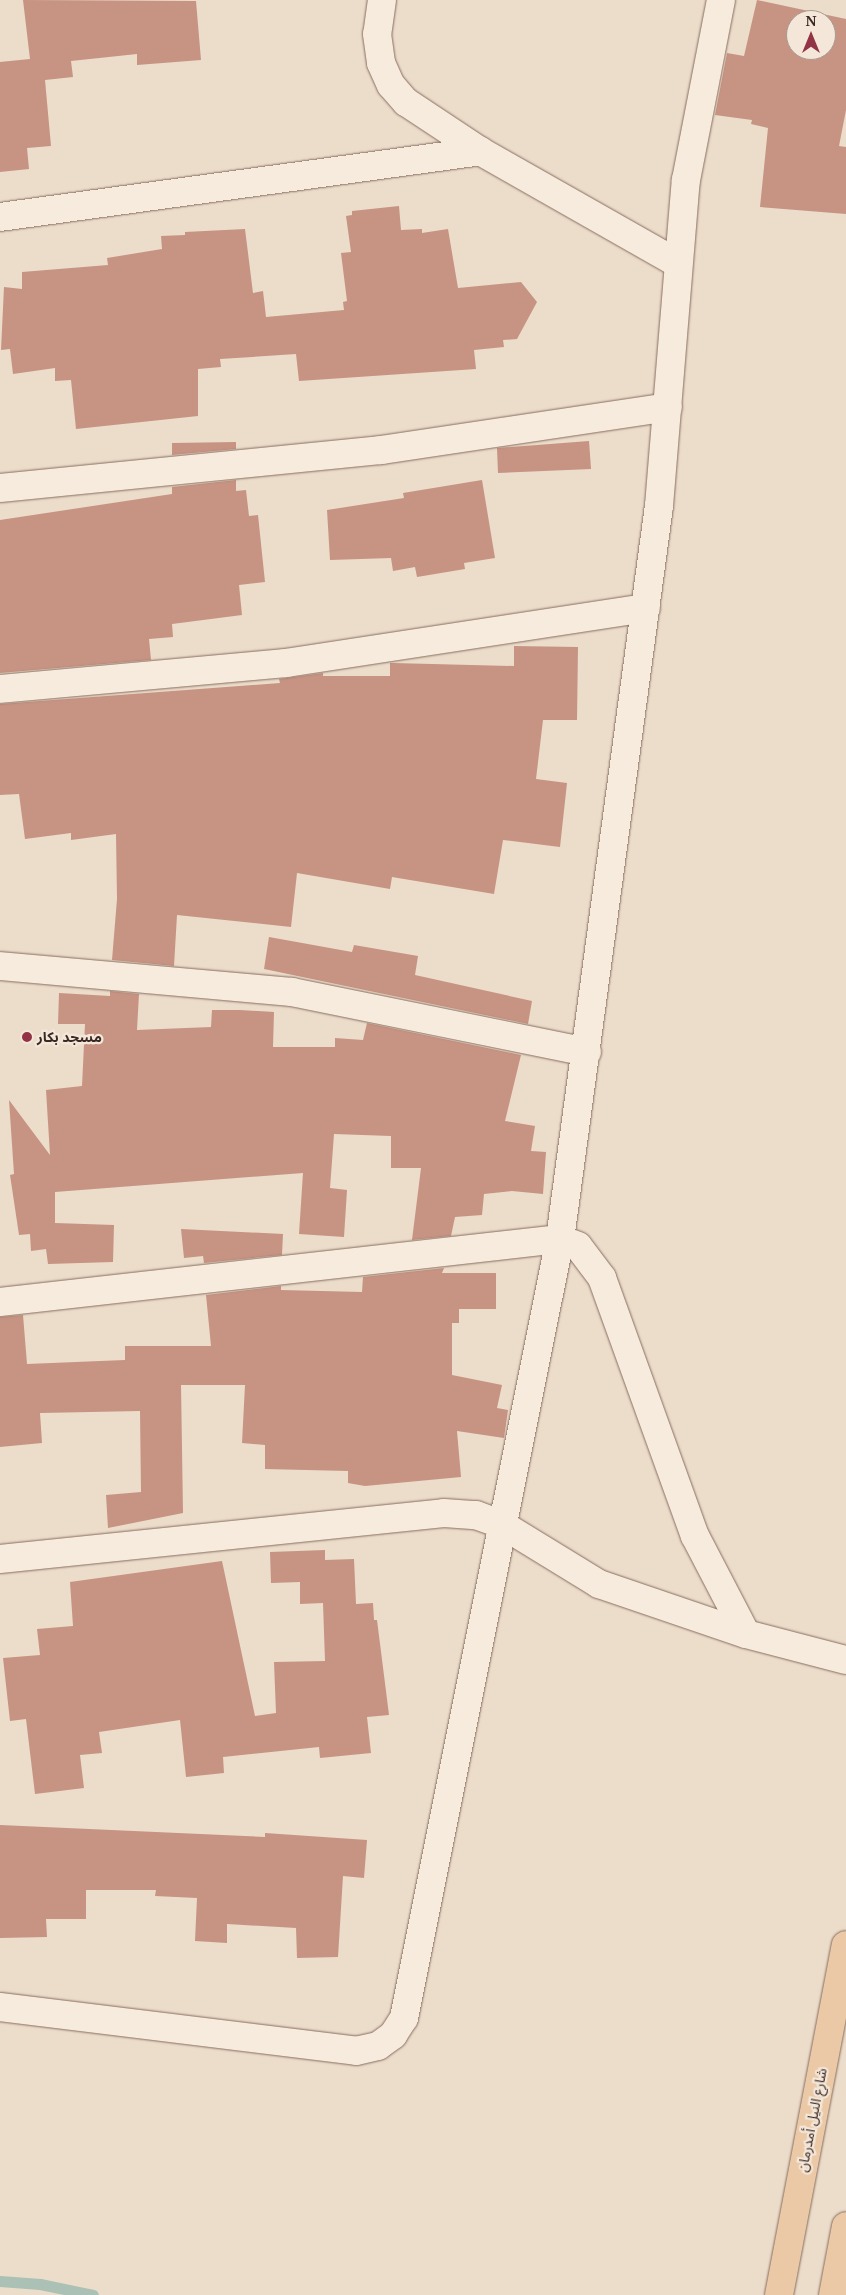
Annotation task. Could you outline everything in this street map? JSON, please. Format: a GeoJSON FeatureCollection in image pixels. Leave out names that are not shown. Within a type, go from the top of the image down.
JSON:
{"type":"FeatureCollection","features":[{"type":"Feature","properties":{"kind":"main road","name":"شارع النيل أمدرمان"},"geometry":{"type":"LineString","coordinates":[[779,2295],[846,1945]]}},
{"type":"Feature","properties":{"kind":"main road"},"geometry":{"type":"LineString","coordinates":[[833,2295],[846,2226]]}},
{"type":"Feature","properties":{"kind":"street"},"geometry":{"type":"LineString","coordinates":[[382,0],[377,34],[381,63],[391,85],[406,102],[480,151],[677,263]]}},
{"type":"Feature","properties":{"kind":"street"},"geometry":{"type":"LineString","coordinates":[[0,2007],[356,2051],[378,2046],[393,2035],[404,2018],[500,1524],[560,1239],[646,608],[668,407],[677,263],[696,119],[721,0]]}},
{"type":"Feature","properties":{"kind":"street"},"geometry":{"type":"LineString","coordinates":[[0,217],[480,151]]}},
{"type":"Feature","properties":{"kind":"street"},"geometry":{"type":"LineString","coordinates":[[0,488],[381,450],[668,407]]}},
{"type":"Feature","properties":{"kind":"street"},"geometry":{"type":"LineString","coordinates":[[0,689],[286,663],[646,608]]}},
{"type":"Feature","properties":{"kind":"street"},"geometry":{"type":"LineString","coordinates":[[0,966],[292,992],[587,1052]]}},
{"type":"Feature","properties":{"kind":"street"},"geometry":{"type":"LineString","coordinates":[[0,1302],[560,1239],[578,1246],[602,1278],[694,1536],[746,1634]]}},
{"type":"Feature","properties":{"kind":"street"},"geometry":{"type":"LineString","coordinates":[[0,1559],[444,1513],[476,1515],[500,1524],[599,1584],[746,1634],[846,1660]]}},
{"type":"Feature","properties":{"kind":"building"},"geometry":{"type":"Polygon","coordinates":[[[23,0],[196,1],[201,60],[137,65],[137,54],[71,61],[73,77],[45,80],[51,146],[27,148],[29,169],[0,172],[0,62],[30,59],[23,0]]]}},
{"type":"Feature","properties":{"kind":"building"},"geometry":{"type":"Polygon","coordinates":[[[757,0],[804,10],[786,10],[786,60],[836,60],[836,17],[846,19],[846,110],[839,146],[846,147],[846,214],[760,207],[768,128],[751,124],[752,120],[715,115],[727,53],[744,56],[757,0]]]}},
{"type":"Feature","properties":{"kind":"building"},"geometry":{"type":"Polygon","coordinates":[[[399,206],[401,230],[422,229],[422,233],[448,229],[458,288],[521,282],[537,302],[517,339],[503,340],[504,347],[474,350],[476,369],[299,381],[296,354],[220,359],[221,367],[198,369],[198,416],[76,429],[71,380],[55,381],[55,368],[13,374],[10,349],[1,350],[4,287],[22,289],[22,272],[108,265],[107,258],[162,249],[161,236],[185,235],[185,232],[245,229],[253,293],[263,291],[266,317],[344,310],[343,302],[347,301],[341,253],[351,252],[346,216],[352,215],[352,211],[399,206]]]}},
{"type":"Feature","properties":{"kind":"building"},"geometry":{"type":"Polygon","coordinates":[[[589,441],[591,469],[498,473],[497,448],[589,441]]]}},
{"type":"Feature","properties":{"kind":"building"},"geometry":{"type":"Polygon","coordinates":[[[236,442],[236,449],[172,455],[172,443],[236,442]]]}},
{"type":"Feature","properties":{"kind":"building"},"geometry":{"type":"Polygon","coordinates":[[[236,480],[236,491],[246,490],[249,516],[258,515],[265,582],[239,585],[242,615],[172,624],[173,637],[149,639],[151,660],[0,673],[0,520],[172,494],[172,487],[236,480]]]}},
{"type":"Feature","properties":{"kind":"building"},"geometry":{"type":"Polygon","coordinates":[[[482,480],[495,558],[464,563],[465,569],[417,577],[415,567],[393,571],[391,558],[330,560],[327,510],[404,498],[403,493],[482,480]]]}},
{"type":"Feature","properties":{"kind":"building"},"geometry":{"type":"Polygon","coordinates":[[[514,646],[578,647],[577,720],[543,720],[536,779],[567,783],[560,847],[503,840],[494,894],[392,877],[390,889],[297,873],[291,927],[177,915],[174,966],[112,960],[117,899],[116,834],[71,840],[71,833],[25,839],[19,794],[0,795],[0,704],[280,683],[279,679],[323,673],[323,676],[390,676],[390,663],[514,666],[514,646]]]}},
{"type":"Feature","properties":{"kind":"building"},"geometry":{"type":"Polygon","coordinates":[[[269,937],[352,952],[354,945],[418,956],[415,975],[532,1001],[528,1024],[264,969],[269,937]]]}},
{"type":"Feature","properties":{"kind":"building"},"geometry":{"type":"Polygon","coordinates":[[[110,991],[139,994],[137,1030],[211,1027],[212,1010],[274,1012],[273,1047],[335,1047],[335,1038],[363,1040],[367,1023],[521,1055],[505,1121],[535,1126],[531,1151],[546,1152],[543,1194],[512,1191],[484,1194],[482,1215],[455,1217],[451,1236],[412,1240],[421,1168],[391,1168],[391,1136],[334,1134],[330,1188],[347,1190],[344,1237],[299,1234],[303,1173],[55,1192],[55,1223],[114,1225],[113,1262],[48,1264],[46,1249],[31,1251],[30,1234],[19,1235],[10,1175],[14,1174],[9,1100],[50,1155],[46,1090],[82,1086],[85,1024],[58,1024],[59,993],[110,996],[110,991]]]}},
{"type":"Feature","properties":{"kind":"building"},"geometry":{"type":"Polygon","coordinates":[[[181,1229],[283,1234],[282,1255],[204,1263],[203,1256],[184,1258],[181,1229]]]}},
{"type":"Feature","properties":{"kind":"building"},"geometry":{"type":"Polygon","coordinates":[[[444,1268],[442,1273],[496,1273],[496,1309],[459,1309],[459,1323],[452,1323],[452,1375],[502,1385],[497,1408],[508,1410],[504,1438],[457,1431],[461,1477],[365,1486],[348,1483],[348,1471],[265,1469],[265,1445],[242,1443],[245,1385],[181,1385],[183,1513],[108,1528],[106,1495],[141,1492],[140,1411],[40,1413],[42,1443],[0,1447],[0,1317],[23,1315],[27,1364],[125,1360],[125,1346],[211,1346],[206,1295],[281,1286],[281,1290],[362,1292],[363,1277],[444,1268]]]}},
{"type":"Feature","properties":{"kind":"building"},"geometry":{"type":"Polygon","coordinates":[[[325,1550],[325,1560],[354,1559],[356,1604],[373,1603],[374,1620],[377,1620],[389,1715],[367,1717],[371,1753],[320,1758],[319,1747],[223,1757],[224,1773],[186,1777],[180,1720],[99,1732],[102,1753],[80,1755],[84,1788],[35,1794],[26,1719],[10,1721],[3,1658],[40,1655],[37,1629],[73,1626],[70,1582],[222,1561],[255,1716],[276,1713],[274,1662],[325,1661],[323,1603],[300,1604],[300,1582],[271,1583],[270,1552],[325,1550]]]}},
{"type":"Feature","properties":{"kind":"building"},"geometry":{"type":"Polygon","coordinates":[[[0,1825],[265,1837],[265,1833],[367,1840],[364,1878],[343,1876],[338,1957],[297,1958],[296,1928],[227,1924],[227,1943],[195,1941],[197,1898],[155,1896],[156,1890],[86,1890],[86,1919],[46,1919],[47,1937],[0,1938],[0,1825]]]}},
{"type":"Feature","properties":{"kind":"waterway"},"geometry":{"type":"LineString","coordinates":[[0,2281],[40,2284],[93,2295]]}},
{"type":"Feature","properties":{"kind":"place","name":"مسجد بكار"},"geometry":{"type":"Point","coordinates":[27,1037]}}]}
